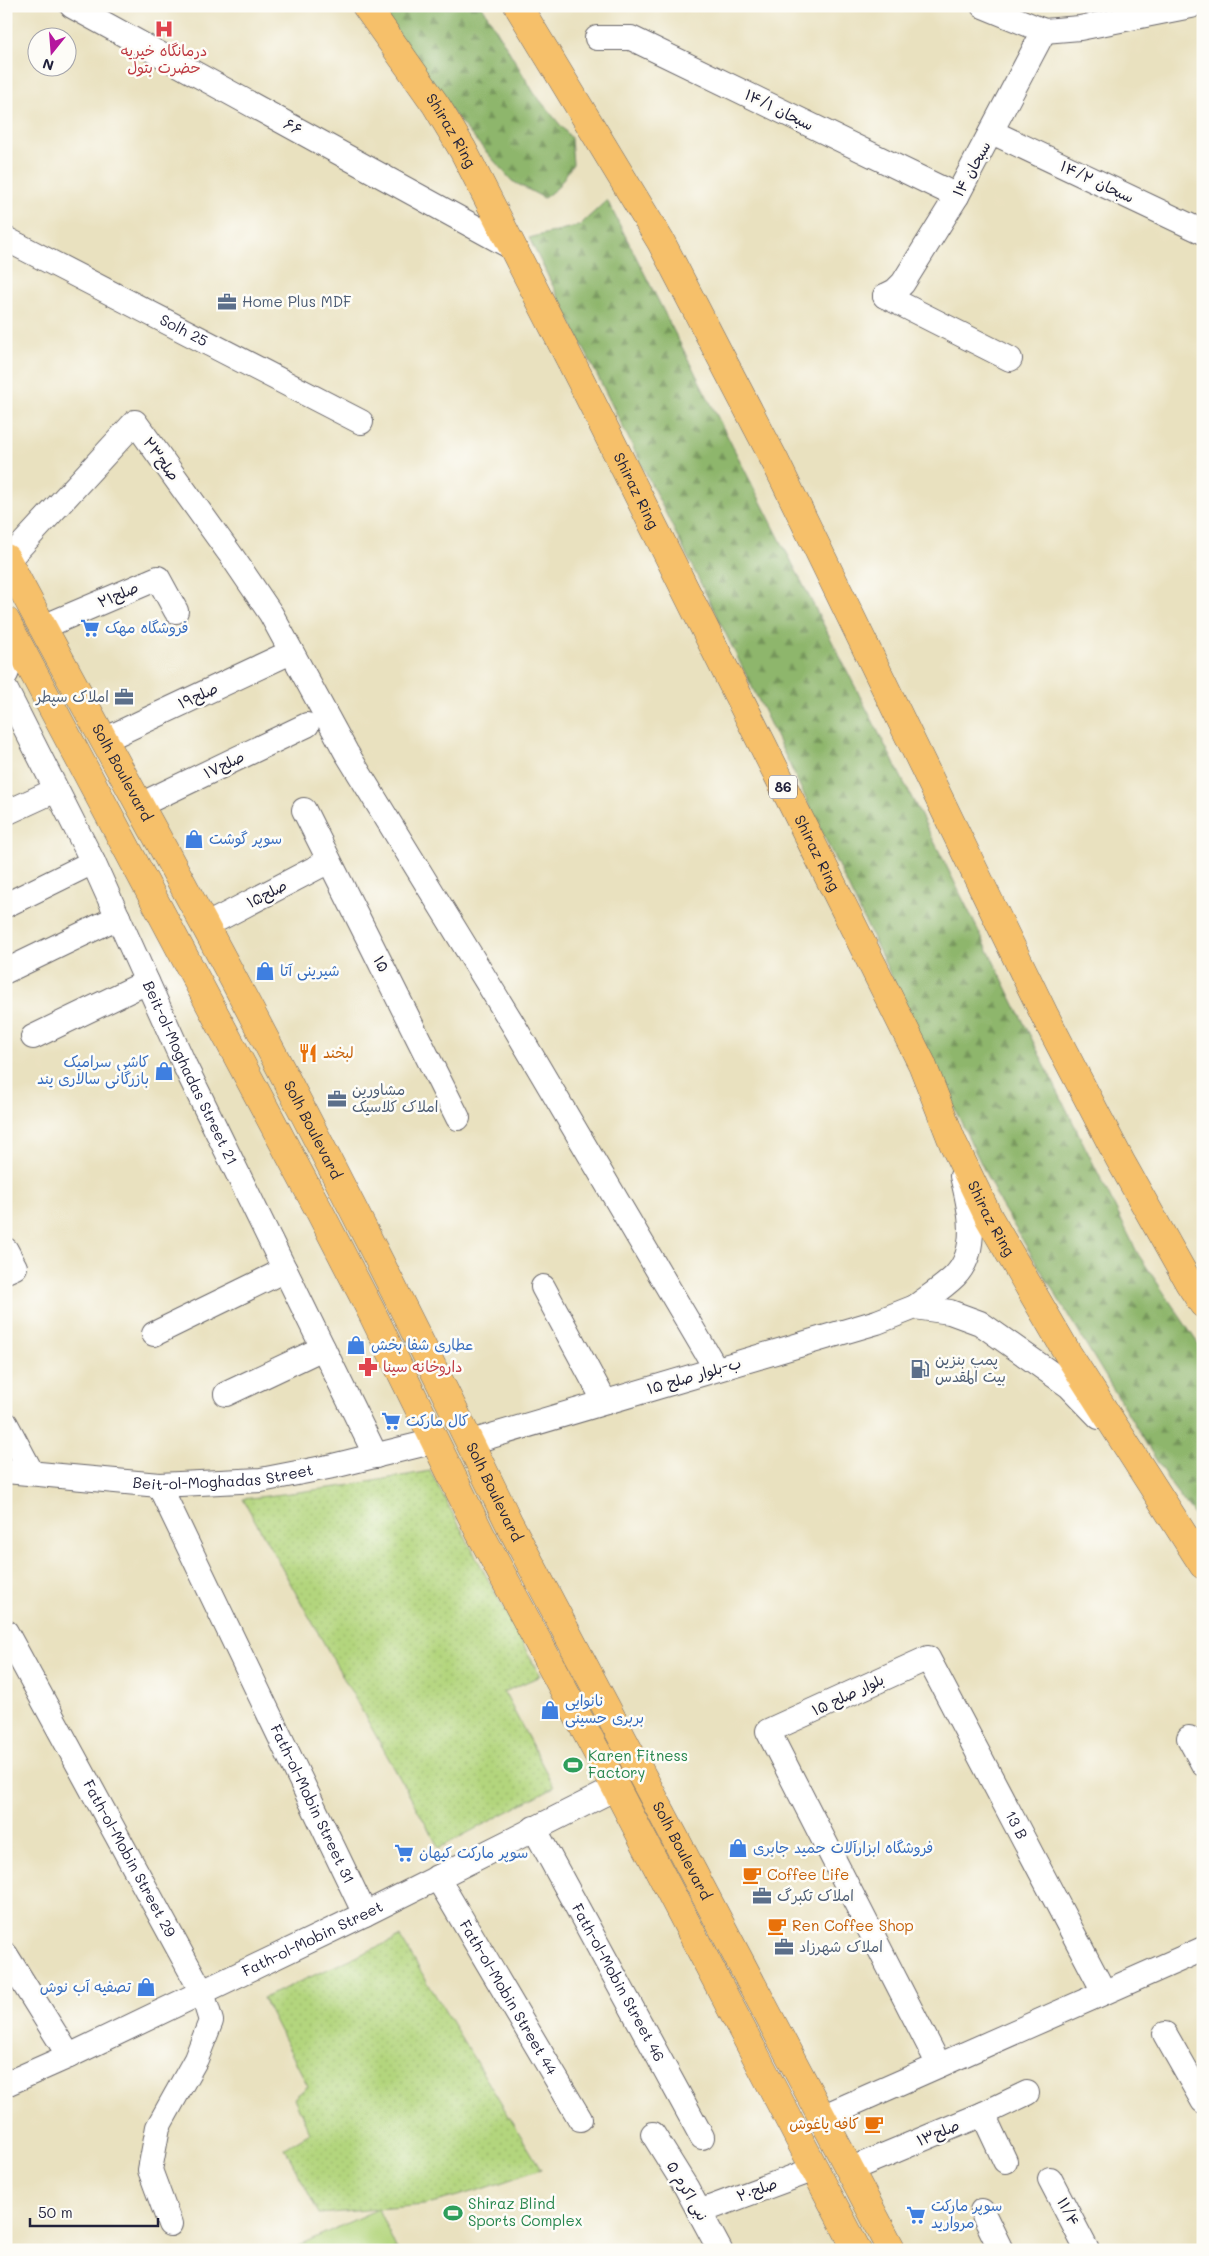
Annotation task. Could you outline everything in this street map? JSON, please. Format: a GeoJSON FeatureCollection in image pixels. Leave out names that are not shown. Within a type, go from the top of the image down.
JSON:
{"type":"FeatureCollection","features":[{"type":"Feature","properties":{"kind":"main road","name":"Shiraz Ring"},"geometry":{"type":"LineString","coordinates":[[366,6],[441,112],[464,150],[922,1064],[954,1143],[989,1218],[1068,1354],[1203,1565]]}},
{"type":"Feature","properties":{"kind":"main road"},"geometry":{"type":"LineString","coordinates":[[518,6],[661,242],[776,463],[888,698],[1045,1016],[1120,1160],[1189,1283],[1203,1304]]}},
{"type":"Feature","properties":{"kind":"main road","name":"Solh Boulevard"},"geometry":{"type":"LineString","coordinates":[[7,559],[205,926],[348,1200],[471,1442],[509,1523],[892,2250]]}},
{"type":"Feature","properties":{"kind":"main road","name":"Solh Boulevard"},"geometry":{"type":"LineString","coordinates":[[10,635],[321,1214],[484,1542],[616,1788],[814,2169],[851,2248]]}},
{"type":"Feature","properties":{"kind":"main road"},"geometry":{"type":"LineString","coordinates":[[321,1214],[348,1200]]}},
{"type":"Feature","properties":{"kind":"main road"},"geometry":{"type":"LineString","coordinates":[[685,1921],[712,1907]]}},
{"type":"Feature","properties":{"kind":"street","name":"۶۶"},"geometry":{"type":"LineString","coordinates":[[72,6],[514,248]]}},
{"type":"Feature","properties":{"kind":"street"},"geometry":{"type":"LineString","coordinates":[[983,6],[1044,31],[1080,28],[1191,6]]}},
{"type":"Feature","properties":{"kind":"street","name":"سبحان ۱۴"},"geometry":{"type":"LineString","coordinates":[[1010,359],[885,296],[895,292],[903,283],[957,196],[1044,31]]}},
{"type":"Feature","properties":{"kind":"street","name":"سبحان ۱۴/۱"},"geometry":{"type":"LineString","coordinates":[[597,38],[631,38],[957,196]]}},
{"type":"Feature","properties":{"kind":"street","name":"سبحان ۱۴/۲"},"geometry":{"type":"LineString","coordinates":[[992,132],[1203,232]]}},
{"type":"Feature","properties":{"kind":"street","name":"Solh 25"},"geometry":{"type":"LineString","coordinates":[[6,239],[362,422]]}},
{"type":"Feature","properties":{"kind":"street","name":"صلح۲۳"},"geometry":{"type":"LineString","coordinates":[[7,559],[135,422],[239,566],[271,614],[292,652]]}},
{"type":"Feature","properties":{"kind":"street","name":"صلح۲۱"},"geometry":{"type":"LineString","coordinates":[[43,627],[158,578],[176,611]]}},
{"type":"Feature","properties":{"kind":"street"},"geometry":{"type":"LineString","coordinates":[[6,674],[10,635]]}},
{"type":"Feature","properties":{"kind":"street"},"geometry":{"type":"LineString","coordinates":[[292,652],[346,752],[514,1026],[716,1369]]}},
{"type":"Feature","properties":{"kind":"street","name":"صلح۱۹"},"geometry":{"type":"LineString","coordinates":[[104,740],[292,652]]}},
{"type":"Feature","properties":{"kind":"street","name":"Beit-ol-Moghadas Street 21"},"geometry":{"type":"LineString","coordinates":[[6,690],[93,862],[185,1066],[376,1456]]}},
{"type":"Feature","properties":{"kind":"street","name":"صلح۱۷"},"geometry":{"type":"LineString","coordinates":[[140,805],[308,725]]}},
{"type":"Feature","properties":{"kind":"street"},"geometry":{"type":"LineString","coordinates":[[6,813],[56,790]]}},
{"type":"Feature","properties":{"kind":"street","name":"۱۵"},"geometry":{"type":"LineString","coordinates":[[304,810],[458,1118]]}},
{"type":"Feature","properties":{"kind":"street","name":"صلح۱۵"},"geometry":{"type":"LineString","coordinates":[[205,926],[329,861]]}},
{"type":"Feature","properties":{"kind":"street"},"geometry":{"type":"LineString","coordinates":[[6,905],[93,862]]}},
{"type":"Feature","properties":{"kind":"street"},"geometry":{"type":"LineString","coordinates":[[6,971],[118,917]]}},
{"type":"Feature","properties":{"kind":"street"},"geometry":{"type":"LineString","coordinates":[[33,1037],[147,982]]}},
{"type":"Feature","properties":{"kind":"street"},"geometry":{"type":"LineString","coordinates":[[915,1307],[955,1276],[969,1247],[971,1228],[968,1202],[954,1143]]}},
{"type":"Feature","properties":{"kind":"street"},"geometry":{"type":"LineString","coordinates":[[6,1250],[15,1267],[6,1272]]}},
{"type":"Feature","properties":{"kind":"street"},"geometry":{"type":"LineString","coordinates":[[154,1334],[285,1270]]}},
{"type":"Feature","properties":{"kind":"street"},"geometry":{"type":"LineString","coordinates":[[543,1287],[605,1402]]}},
{"type":"Feature","properties":{"kind":"street"},"geometry":{"type":"LineString","coordinates":[[915,1307],[950,1312],[972,1320],[1006,1340],[1069,1386],[1129,1450]]}},
{"type":"Feature","properties":{"kind":"street","name":"۱۵ ب-بلوار صلح"},"geometry":{"type":"LineString","coordinates":[[471,1442],[877,1322],[915,1307]]}},
{"type":"Feature","properties":{"kind":"street"},"geometry":{"type":"LineString","coordinates":[[226,1394],[324,1348]]}},
{"type":"Feature","properties":{"kind":"street"},"geometry":{"type":"LineString","coordinates":[[6,1424],[32,1473]]}},
{"type":"Feature","properties":{"kind":"street","name":"Beit-ol-Moghadas Street"},"geometry":{"type":"LineString","coordinates":[[6,1471],[159,1485],[261,1480],[376,1456],[435,1441]]}},
{"type":"Feature","properties":{"kind":"street","name":"Fath-ol-Mobin Street 31"},"geometry":{"type":"LineString","coordinates":[[159,1485],[365,1914]]}},
{"type":"Feature","properties":{"kind":"street","name":"Fath-ol-Mobin Street 29"},"geometry":{"type":"LineString","coordinates":[[6,1632],[202,1992],[211,2021],[196,2059],[158,2127],[150,2170],[170,2224]]}},
{"type":"Feature","properties":{"kind":"street","name":"بلوار صلح ۱۵"},"geometry":{"type":"LineString","coordinates":[[928,1658],[768,1732],[939,2065]]}},
{"type":"Feature","properties":{"kind":"street","name":"13 B"},"geometry":{"type":"LineString","coordinates":[[928,1658],[1104,1992]]}},
{"type":"Feature","properties":{"kind":"street"},"geometry":{"type":"LineString","coordinates":[[1189,1738],[1203,1764]]}},
{"type":"Feature","properties":{"kind":"street","name":"Fath-ol-Mobin Street"},"geometry":{"type":"LineString","coordinates":[[6,2084],[69,2056],[365,1914],[616,1788]]}},
{"type":"Feature","properties":{"kind":"street","name":"Fath-ol-Mobin Street 46"},"geometry":{"type":"LineString","coordinates":[[534,1828],[702,2137]]}},
{"type":"Feature","properties":{"kind":"street","name":"Fath-ol-Mobin Street 44"},"geometry":{"type":"LineString","coordinates":[[437,1877],[580,2119]]}},
{"type":"Feature","properties":{"kind":"street"},"geometry":{"type":"LineString","coordinates":[[822,2117],[1203,1949]]}},
{"type":"Feature","properties":{"kind":"street"},"geometry":{"type":"LineString","coordinates":[[6,1955],[69,2056]]}},
{"type":"Feature","properties":{"kind":"street"},"geometry":{"type":"LineString","coordinates":[[1165,2034],[1203,2101]]}},
{"type":"Feature","properties":{"kind":"street","name":"صلح۱۳"},"geometry":{"type":"LineString","coordinates":[[849,2170],[984,2114],[1027,2093]]}},
{"type":"Feature","properties":{"kind":"street"},"geometry":{"type":"LineString","coordinates":[[984,2114],[1005,2161]]}},
{"type":"Feature","properties":{"kind":"street","name":"نبی اکرم ۵"},"geometry":{"type":"LineString","coordinates":[[653,2134],[686,2187],[720,2250]]}},
{"type":"Feature","properties":{"kind":"street","name":"صلح۲۰"},"geometry":{"type":"LineString","coordinates":[[699,2212],[814,2169]]}},
{"type":"Feature","properties":{"kind":"street","name":"۱۱/۴"},"geometry":{"type":"LineString","coordinates":[[1050,2179],[1083,2248]]}},
{"type":"Feature","properties":{"kind":"street"},"geometry":{"type":"LineString","coordinates":[[982,2211],[1001,2250]]}},
{"type":"Feature","properties":{"kind":"green space"},"geometry":{"type":"Polygon","coordinates":[[[379,6],[482,6],[534,93],[571,138],[573,164],[557,188],[544,198],[512,181],[459,121],[379,6]]]}},
{"type":"Feature","properties":{"kind":"green space"},"geometry":{"type":"Polygon","coordinates":[[[607,200],[942,857],[1138,1254],[1203,1351],[1203,1527],[1172,1486],[1000,1203],[760,703],[529,238],[580,225],[607,200]]]}},
{"type":"Feature","properties":{"kind":"green space"},"geometry":{"type":"Polygon","coordinates":[[[430,1471],[540,1676],[504,1692],[554,1787],[439,1848],[243,1499],[345,1486],[430,1471]]]}},
{"type":"Feature","properties":{"kind":"green space"},"geometry":{"type":"Polygon","coordinates":[[[400,1937],[541,2169],[480,2190],[424,2205],[319,2214],[285,2148],[310,2133],[294,2098],[308,2086],[263,1998],[400,1937]]]}},
{"type":"Feature","properties":{"kind":"green space"},"geometry":{"type":"Polygon","coordinates":[[[378,2209],[397,2250],[288,2250],[378,2209]]]}},
{"type":"Feature","properties":{"kind":"place","name":"درمانگاه خیریه حضرت بتول"},"geometry":{"type":"Point","coordinates":[164,29]}},
{"type":"Feature","properties":{"kind":"place","name":"Home Plus MDF"},"geometry":{"type":"Point","coordinates":[227,302]}},
{"type":"Feature","properties":{"kind":"place","name":"فروشگاه مهک"},"geometry":{"type":"Point","coordinates":[90,628]}},
{"type":"Feature","properties":{"kind":"place","name":"املاک سپطر"},"geometry":{"type":"Point","coordinates":[124,697]}},
{"type":"Feature","properties":{"kind":"place","name":"سوپر گوشت"},"geometry":{"type":"Point","coordinates":[194,839]}},
{"type":"Feature","properties":{"kind":"place","name":"شیرینی آتا"},"geometry":{"type":"Point","coordinates":[265,971]}},
{"type":"Feature","properties":{"kind":"place","name":"لبخند"},"geometry":{"type":"Point","coordinates":[308,1053]}},
{"type":"Feature","properties":{"kind":"place","name":"کاشی سرامیک بازرگانی سالاری یند"},"geometry":{"type":"Point","coordinates":[164,1071]}},
{"type":"Feature","properties":{"kind":"place","name":"مشاورین املاک کلاسیک"},"geometry":{"type":"Point","coordinates":[337,1099]}},
{"type":"Feature","properties":{"kind":"place","name":"عطاری شفا بخش"},"geometry":{"type":"Point","coordinates":[356,1345]}},
{"type":"Feature","properties":{"kind":"place","name":"داروخانه سینا"},"geometry":{"type":"Point","coordinates":[368,1367]}},
{"type":"Feature","properties":{"kind":"place","name":"پمپ بنزین بیت المقدس"},"geometry":{"type":"Point","coordinates":[920,1369]}},
{"type":"Feature","properties":{"kind":"place","name":"کال مارکت"},"geometry":{"type":"Point","coordinates":[391,1421]}},
{"type":"Feature","properties":{"kind":"place","name":"نانوایی بربری حسینی"},"geometry":{"type":"Point","coordinates":[550,1710]}},
{"type":"Feature","properties":{"kind":"place","name":"Karen Fitness Factory"},"geometry":{"type":"Point","coordinates":[573,1765]}},
{"type":"Feature","properties":{"kind":"place","name":"فروشگاه ابزارآلات حمید جابری"},"geometry":{"type":"Point","coordinates":[738,1848]}},
{"type":"Feature","properties":{"kind":"place","name":"سوپر مارکت کیهان"},"geometry":{"type":"Point","coordinates":[404,1853]}},
{"type":"Feature","properties":{"kind":"place","name":"Coffee Life"},"geometry":{"type":"Point","coordinates":[752,1875]}},
{"type":"Feature","properties":{"kind":"place","name":"املاک تکبرگ"},"geometry":{"type":"Point","coordinates":[762,1896]}},
{"type":"Feature","properties":{"kind":"place","name":"Ren Coffee Shop"},"geometry":{"type":"Point","coordinates":[777,1926]}},
{"type":"Feature","properties":{"kind":"place","name":"املاک شهرزاد"},"geometry":{"type":"Point","coordinates":[784,1947]}},
{"type":"Feature","properties":{"kind":"place","name":"تصفیه آب نوش"},"geometry":{"type":"Point","coordinates":[146,1987]}},
{"type":"Feature","properties":{"kind":"place","name":"کافه یاغوش"},"geometry":{"type":"Point","coordinates":[874,2124]}},
{"type":"Feature","properties":{"kind":"place","name":"Shiraz Blind Sports Complex"},"geometry":{"type":"Point","coordinates":[453,2213]}},
{"type":"Feature","properties":{"kind":"place","name":"سوپر مارکت مروارید"},"geometry":{"type":"Point","coordinates":[916,2215]}}]}
